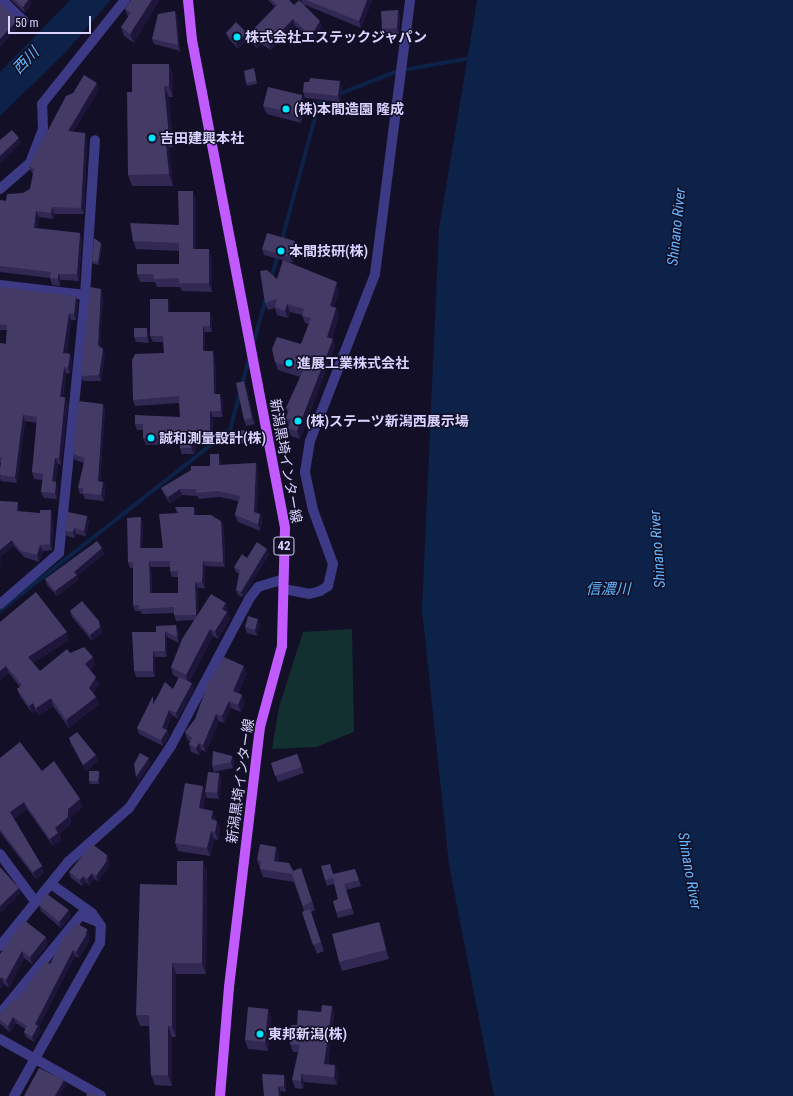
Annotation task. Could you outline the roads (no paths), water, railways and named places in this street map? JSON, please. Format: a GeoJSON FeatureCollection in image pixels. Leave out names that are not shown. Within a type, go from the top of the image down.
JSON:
{"type":"FeatureCollection","features":[{"type":"Feature","properties":{"kind":"main road","name":"新潟黒埼インター線"},"geometry":{"type":"LineString","coordinates":[[188,0],[192,40],[285,528],[282,646],[260,727],[244,854],[220,1096]]}},
{"type":"Feature","properties":{"kind":"street"},"geometry":{"type":"LineString","coordinates":[[2,0],[24,21]]}},
{"type":"Feature","properties":{"kind":"street"},"geometry":{"type":"LineString","coordinates":[[0,189],[30,163],[43,129],[42,104],[125,0]]}},
{"type":"Feature","properties":{"kind":"street"},"geometry":{"type":"LineString","coordinates":[[0,946],[34,900],[51,884],[68,862],[129,808],[144,790],[181,728],[249,599],[258,587],[284,584],[309,594],[320,591],[328,586],[333,564],[313,510],[305,472],[310,441],[376,274],[410,0]]}},
{"type":"Feature","properties":{"kind":"street"},"geometry":{"type":"LineString","coordinates":[[0,604],[59,553],[85,295],[95,140]]}},
{"type":"Feature","properties":{"kind":"street"},"geometry":{"type":"LineString","coordinates":[[0,285],[85,295]]}},
{"type":"Feature","properties":{"kind":"street"},"geometry":{"type":"LineString","coordinates":[[0,854],[34,900]]}},
{"type":"Feature","properties":{"kind":"street"},"geometry":{"type":"LineString","coordinates":[[14,1096],[100,943],[98,922],[92,913],[51,884]]}},
{"type":"Feature","properties":{"kind":"street"},"geometry":{"type":"LineString","coordinates":[[0,1014],[81,915],[98,922]]}},
{"type":"Feature","properties":{"kind":"street"},"geometry":{"type":"LineString","coordinates":[[0,1039],[101,1096]]}},
{"type":"Feature","properties":{"kind":"water","name":"西川"},"geometry":{"type":"Polygon","coordinates":[[[70,0],[111,0],[65,53],[0,116],[0,72],[70,0]]]}},
{"type":"Feature","properties":{"kind":"water","name":"信濃川"},"geometry":{"type":"Polygon","coordinates":[[[477,0],[793,0],[793,1096],[494,1096],[449,865],[422,610],[439,229],[477,0]]]}},
{"type":"Feature","properties":{"kind":"waterway"},"geometry":{"type":"LineString","coordinates":[[337,95],[398,71],[471,58]]}},
{"type":"Feature","properties":{"kind":"waterway"},"geometry":{"type":"LineString","coordinates":[[282,240],[319,103],[329,99]]}},
{"type":"Feature","properties":{"kind":"waterway"},"geometry":{"type":"LineString","coordinates":[[271,279],[278,254]]}},
{"type":"Feature","properties":{"kind":"waterway"},"geometry":{"type":"LineString","coordinates":[[253,345],[266,298]]}},
{"type":"Feature","properties":{"kind":"waterway"},"geometry":{"type":"LineString","coordinates":[[242,385],[249,358]]}},
{"type":"Feature","properties":{"kind":"waterway"},"geometry":{"type":"LineString","coordinates":[[0,611],[230,430],[240,393]]}},
{"type":"Feature","properties":{"kind":"place","name":"株式会社エステックジャパン"},"geometry":{"type":"Point","coordinates":[237,37]}},
{"type":"Feature","properties":{"kind":"place","name":"(株)本間造園 隆成"},"geometry":{"type":"Point","coordinates":[286,109]}},
{"type":"Feature","properties":{"kind":"place","name":"吉田建興本社"},"geometry":{"type":"Point","coordinates":[152,138]}},
{"type":"Feature","properties":{"kind":"place","name":"本間技研(株)"},"geometry":{"type":"Point","coordinates":[281,251]}},
{"type":"Feature","properties":{"kind":"place","name":"進展工業株式会社"},"geometry":{"type":"Point","coordinates":[289,363]}},
{"type":"Feature","properties":{"kind":"place","name":"(株)ステーツ新潟西展示場"},"geometry":{"type":"Point","coordinates":[298,421]}},
{"type":"Feature","properties":{"kind":"place","name":"誠和測量設計(株)"},"geometry":{"type":"Point","coordinates":[151,438]}},
{"type":"Feature","properties":{"kind":"place","name":"東邦新潟(株)"},"geometry":{"type":"Point","coordinates":[260,1034]}},
{"type":"Feature","properties":{"kind":"water label","name":"Shinano River"},"geometry":{"type":"Point","coordinates":[677,227]}},
{"type":"Feature","properties":{"kind":"water label","name":"Shinano River"},"geometry":{"type":"Point","coordinates":[658,549]}},
{"type":"Feature","properties":{"kind":"water label","name":"Shinano River"},"geometry":{"type":"Point","coordinates":[689,871]}}]}
